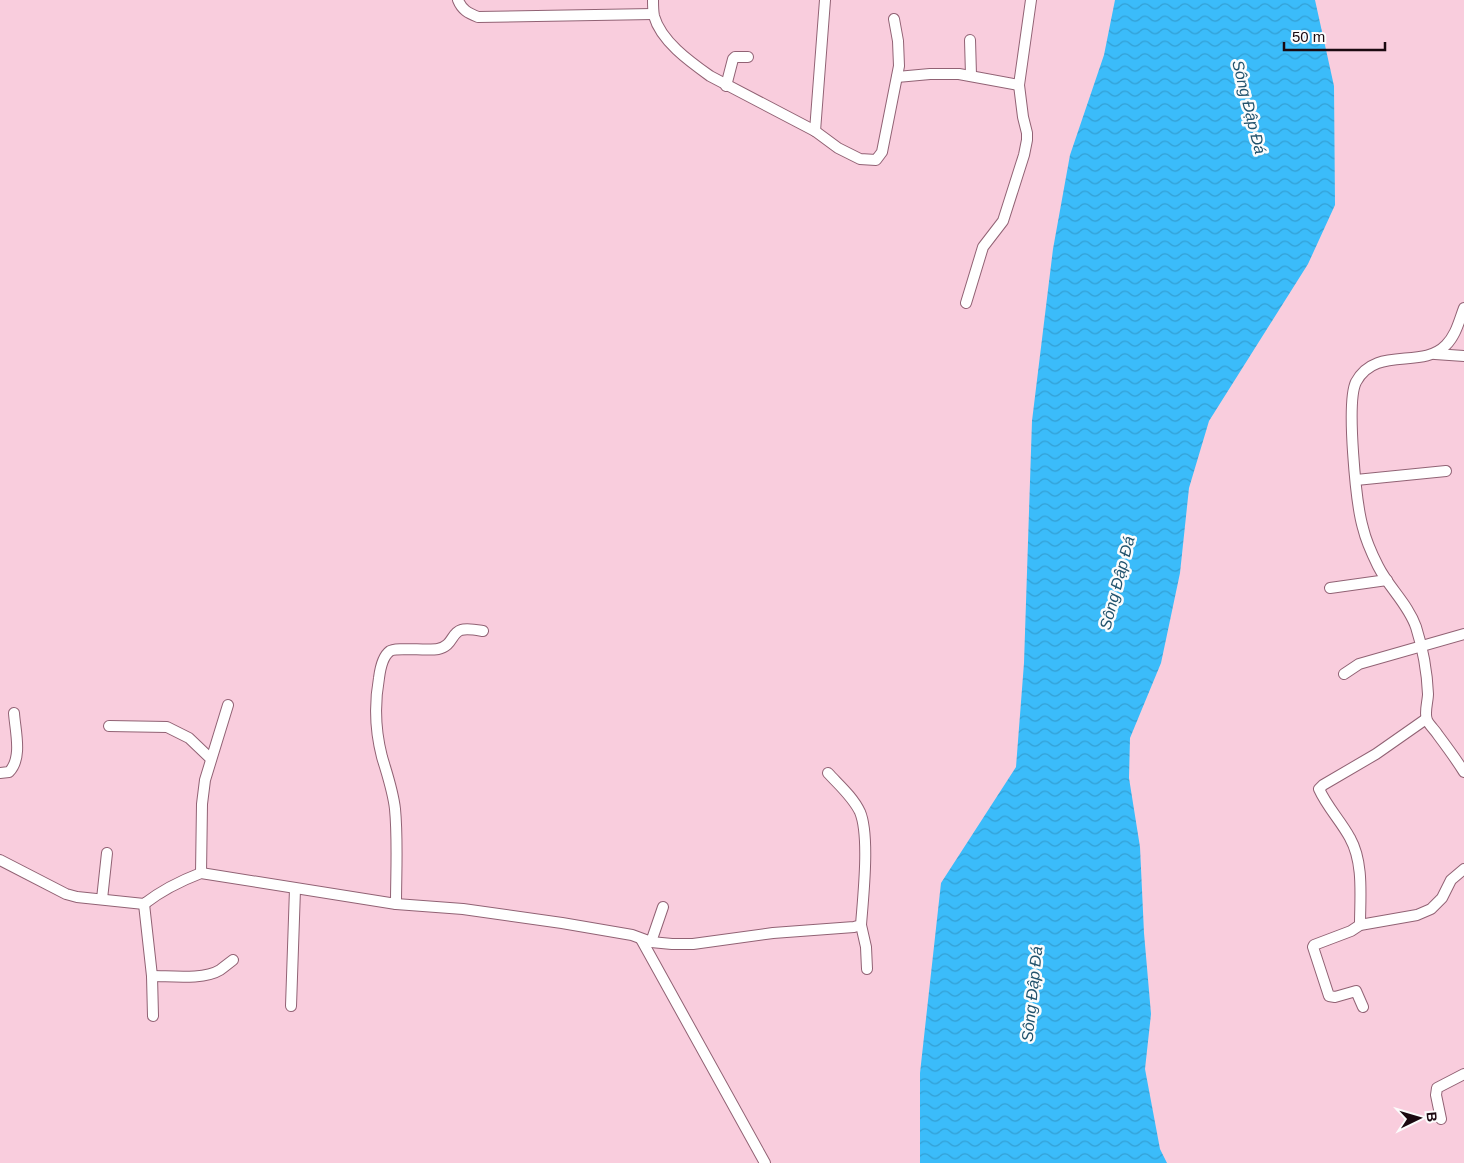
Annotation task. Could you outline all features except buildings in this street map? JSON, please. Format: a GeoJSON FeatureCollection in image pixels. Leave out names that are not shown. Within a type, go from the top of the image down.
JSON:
{"type":"FeatureCollection","features":[{"type":"Feature","properties":{"kind":"street"},"geometry":{"type":"LineString","coordinates":[[458,0],[460,6],[467,13],[478,16],[653,14]]}},
{"type":"Feature","properties":{"kind":"street"},"geometry":{"type":"LineString","coordinates":[[653,0],[653,14],[658,26],[672,44],[697,67],[726,86],[814,131],[838,148],[860,159],[876,160],[880,156],[885,140],[897,78],[899,55],[894,19]]}},
{"type":"Feature","properties":{"kind":"street"},"geometry":{"type":"LineString","coordinates":[[814,131],[826,0]]}},
{"type":"Feature","properties":{"kind":"street"},"geometry":{"type":"LineString","coordinates":[[966,303],[983,247],[1002,221],[1024,155],[1027,133],[1019,85],[1031,0]]}},
{"type":"Feature","properties":{"kind":"street"},"geometry":{"type":"LineString","coordinates":[[970,40],[971,76]]}},
{"type":"Feature","properties":{"kind":"street"},"geometry":{"type":"LineString","coordinates":[[726,86],[733,59],[736,57],[748,57]]}},
{"type":"Feature","properties":{"kind":"street"},"geometry":{"type":"LineString","coordinates":[[897,78],[947,73],[1019,85]]}},
{"type":"Feature","properties":{"kind":"street"},"geometry":{"type":"LineString","coordinates":[[1435,354],[1446,345],[1455,333],[1464,308]]}},
{"type":"Feature","properties":{"kind":"street"},"geometry":{"type":"LineString","coordinates":[[1464,356],[1435,354],[1383,360],[1374,364],[1356,382],[1352,395],[1351,420],[1356,480],[1365,534],[1379,568],[1403,601],[1415,625],[1427,680],[1426,719],[1461,760],[1464,772]]}},
{"type":"Feature","properties":{"kind":"street"},"geometry":{"type":"LineString","coordinates":[[1356,480],[1446,471]]}},
{"type":"Feature","properties":{"kind":"street"},"geometry":{"type":"LineString","coordinates":[[1330,588],[1387,580]]}},
{"type":"Feature","properties":{"kind":"street"},"geometry":{"type":"LineString","coordinates":[[396,904],[395,810],[391,786],[376,733],[375,699],[380,672],[388,652],[393,649],[444,648],[461,630],[483,631]]}},
{"type":"Feature","properties":{"kind":"street"},"geometry":{"type":"LineString","coordinates":[[1344,674],[1359,664],[1464,634]]}},
{"type":"Feature","properties":{"kind":"street"},"geometry":{"type":"LineString","coordinates":[[201,873],[202,804],[211,759],[228,705]]}},
{"type":"Feature","properties":{"kind":"street"},"geometry":{"type":"LineString","coordinates":[[0,773],[9,772],[16,763],[14,713]]}},
{"type":"Feature","properties":{"kind":"street"},"geometry":{"type":"LineString","coordinates":[[1360,925],[1359,870],[1356,852],[1351,839],[1322,798],[1319,789],[1376,754],[1426,719]]}},
{"type":"Feature","properties":{"kind":"street"},"geometry":{"type":"LineString","coordinates":[[109,726],[167,728],[189,738],[211,759]]}},
{"type":"Feature","properties":{"kind":"street"},"geometry":{"type":"LineString","coordinates":[[828,773],[856,805],[862,820],[864,874],[861,925],[866,947],[867,969]]}},
{"type":"Feature","properties":{"kind":"street"},"geometry":{"type":"LineString","coordinates":[[102,899],[107,854]]}},
{"type":"Feature","properties":{"kind":"street"},"geometry":{"type":"LineString","coordinates":[[0,860],[66,894],[77,897],[144,904],[178,881],[201,873],[396,904],[463,909],[562,923],[672,944],[693,944],[774,932],[843,928],[861,925]]}},
{"type":"Feature","properties":{"kind":"street"},"geometry":{"type":"LineString","coordinates":[[1362,1007],[1356,991],[1335,997],[1330,996],[1313,947],[1316,944],[1351,931],[1360,925],[1417,915],[1430,909],[1442,898],[1451,880],[1464,869]]}},
{"type":"Feature","properties":{"kind":"street"},"geometry":{"type":"LineString","coordinates":[[291,1006],[295,889]]}},
{"type":"Feature","properties":{"kind":"street"},"geometry":{"type":"LineString","coordinates":[[144,904],[152,976],[153,1016]]}},
{"type":"Feature","properties":{"kind":"street"},"geometry":{"type":"LineString","coordinates":[[646,940],[663,907]]}},
{"type":"Feature","properties":{"kind":"street"},"geometry":{"type":"LineString","coordinates":[[646,940],[765,1163]]}},
{"type":"Feature","properties":{"kind":"street"},"geometry":{"type":"LineString","coordinates":[[152,976],[211,974],[219,971],[233,960]]}},
{"type":"Feature","properties":{"kind":"street"},"geometry":{"type":"LineString","coordinates":[[1441,1120],[1436,1095],[1437,1088],[1464,1074]]}},
{"type":"Feature","properties":{"kind":"water","name":"Sông Đập Đá"},"geometry":{"type":"Polygon","coordinates":[[[1115,0],[1315,0],[1334,86],[1335,205],[1308,264],[1209,421],[1189,488],[1180,573],[1161,663],[1130,738],[1129,778],[1140,847],[1144,933],[1151,1014],[1145,1069],[1160,1149],[1167,1163],[920,1163],[920,1073],[941,883],[1016,767],[1024,663],[1032,421],[1053,249],[1070,155],[1104,55],[1115,0]]]}}]}
